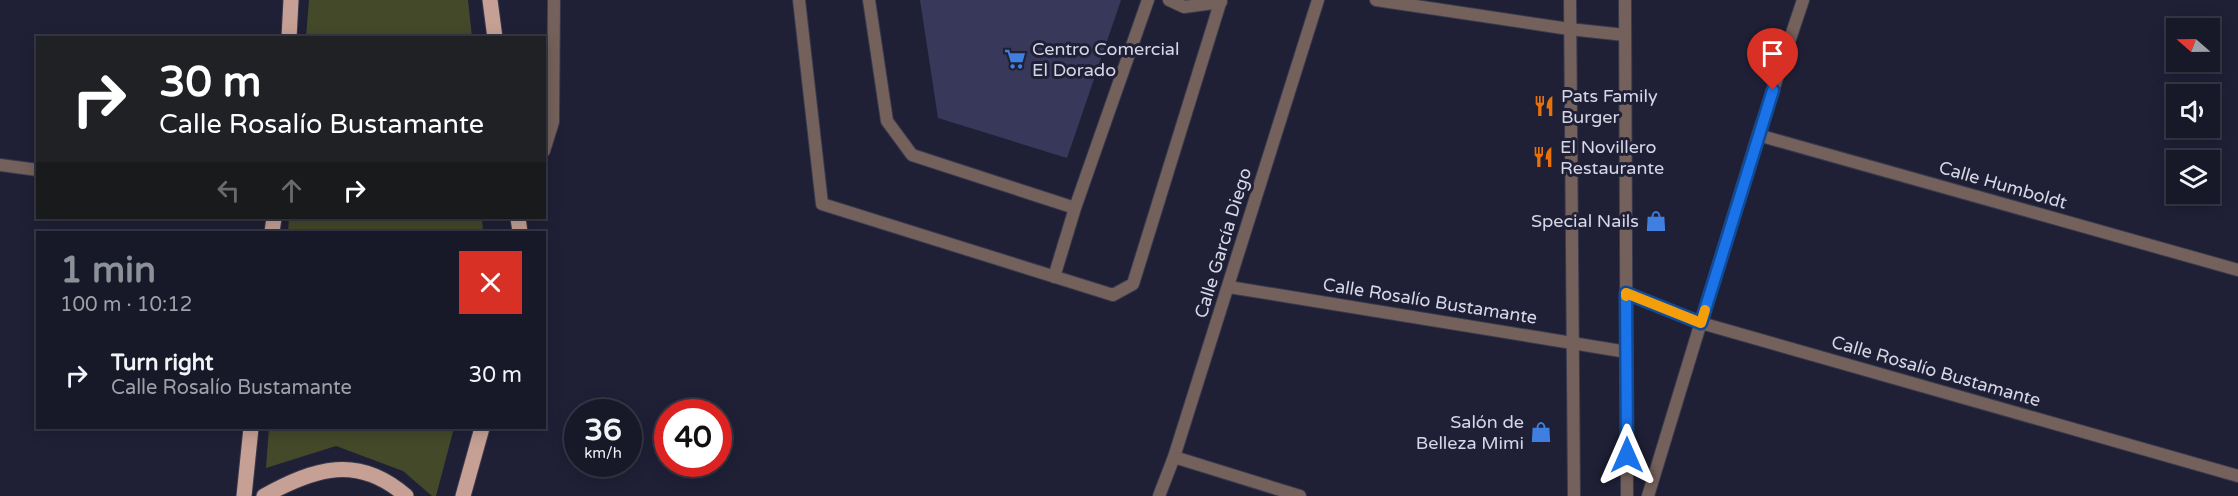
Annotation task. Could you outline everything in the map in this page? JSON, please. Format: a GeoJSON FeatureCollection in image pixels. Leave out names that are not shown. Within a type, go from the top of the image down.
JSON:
{"type":"FeatureCollection","features":[{"type":"Feature","properties":{"kind":"main road"},"geometry":{"type":"LineString","coordinates":[[289,36],[291,0]]}},
{"type":"Feature","properties":{"kind":"main road"},"geometry":{"type":"LineString","coordinates":[[490,0],[495,36]]}},
{"type":"Feature","properties":{"kind":"main road"},"geometry":{"type":"LineString","coordinates":[[244,496],[251,429]]}},
{"type":"Feature","properties":{"kind":"main road"},"geometry":{"type":"LineString","coordinates":[[463,496],[482,429]]}},
{"type":"Feature","properties":{"kind":"main road"},"geometry":{"type":"LineString","coordinates":[[264,496],[296,478],[329,469],[362,471],[393,484],[406,496]]}},
{"type":"Feature","properties":{"kind":"street"},"geometry":{"type":"LineString","coordinates":[[546,145],[553,122],[554,0]]}},
{"type":"Feature","properties":{"kind":"street"},"geometry":{"type":"LineString","coordinates":[[799,0],[822,204],[1113,295],[1133,284],[1221,1],[1184,7],[1169,0]]}},
{"type":"Feature","properties":{"kind":"street"},"geometry":{"type":"LineString","coordinates":[[869,0],[887,121],[912,155],[1076,208]]}},
{"type":"Feature","properties":{"kind":"street"},"geometry":{"type":"LineString","coordinates":[[1054,277],[1148,0]]}},
{"type":"Feature","properties":{"kind":"street","name":"Calle García Diego"},"geometry":{"type":"LineString","coordinates":[[1159,496],[1174,457],[1318,0]]}},
{"type":"Feature","properties":{"kind":"street"},"geometry":{"type":"LineString","coordinates":[[1376,0],[1569,29],[1625,35]]}},
{"type":"Feature","properties":{"kind":"street"},"geometry":{"type":"LineString","coordinates":[[1570,0],[1574,496]]}},
{"type":"Feature","properties":{"kind":"street"},"geometry":{"type":"LineString","coordinates":[[1625,0],[1627,496]]}},
{"type":"Feature","properties":{"kind":"street"},"geometry":{"type":"LineString","coordinates":[[1648,496],[1758,135],[1803,0]]}},
{"type":"Feature","properties":{"kind":"street","name":"Calle Humboldt"},"geometry":{"type":"LineString","coordinates":[[1758,135],[2238,270]]}},
{"type":"Feature","properties":{"kind":"street"},"geometry":{"type":"LineString","coordinates":[[0,165],[36,170]]}},
{"type":"Feature","properties":{"kind":"street","name":"Calle Rosalío Bustamante"},"geometry":{"type":"LineString","coordinates":[[1228,287],[1627,352]]}},
{"type":"Feature","properties":{"kind":"street","name":"Calle Rosalío Bustamante"},"geometry":{"type":"LineString","coordinates":[[1626,293],[1701,323],[2238,476]]}},
{"type":"Feature","properties":{"kind":"street"},"geometry":{"type":"LineString","coordinates":[[1174,457],[1300,496]]}},
{"type":"Feature","properties":{"kind":"green space"},"geometry":{"type":"Polygon","coordinates":[[[309,0],[468,0],[472,36],[306,36],[309,0]]]}},
{"type":"Feature","properties":{"kind":"green space"},"geometry":{"type":"Polygon","coordinates":[[[289,219],[482,219],[483,231],[288,231],[289,219]]]}},
{"type":"Feature","properties":{"kind":"green space"},"geometry":{"type":"Polygon","coordinates":[[[269,429],[454,429],[436,496],[432,496],[403,471],[336,446],[266,468],[269,429]]]}},
{"type":"Feature","properties":{"kind":"building","name":"Centro Comercial El Dorado"},"geometry":{"type":"Polygon","coordinates":[[[920,0],[1121,0],[1067,158],[938,118],[920,0]]]}},
{"type":"Feature","properties":{"kind":"slow traffic"},"geometry":{"type":"LineString","coordinates":[[1626,296],[1626,293],[1701,323],[1705,310]]}},
{"type":"Feature","properties":{"kind":"place","name":"Centro Comercial El Dorado"},"geometry":{"type":"Point","coordinates":[1015,59]}},
{"type":"Feature","properties":{"kind":"place","name":"Pats Family Burger"},"geometry":{"type":"Point","coordinates":[1544,106]}},
{"type":"Feature","properties":{"kind":"place","name":"El Novillero Restaurante"},"geometry":{"type":"Point","coordinates":[1543,157]}},
{"type":"Feature","properties":{"kind":"place","name":"Special Nails"},"geometry":{"type":"Point","coordinates":[1656,221]}},
{"type":"Feature","properties":{"kind":"place","name":"Salón de Belleza Mimi"},"geometry":{"type":"Point","coordinates":[1541,432]}},
{"type":"Feature","properties":{"kind":"route"},"geometry":{"type":"LineString","coordinates":[[1627,455],[1626,293],[1701,323],[1773,90]]}}]}
